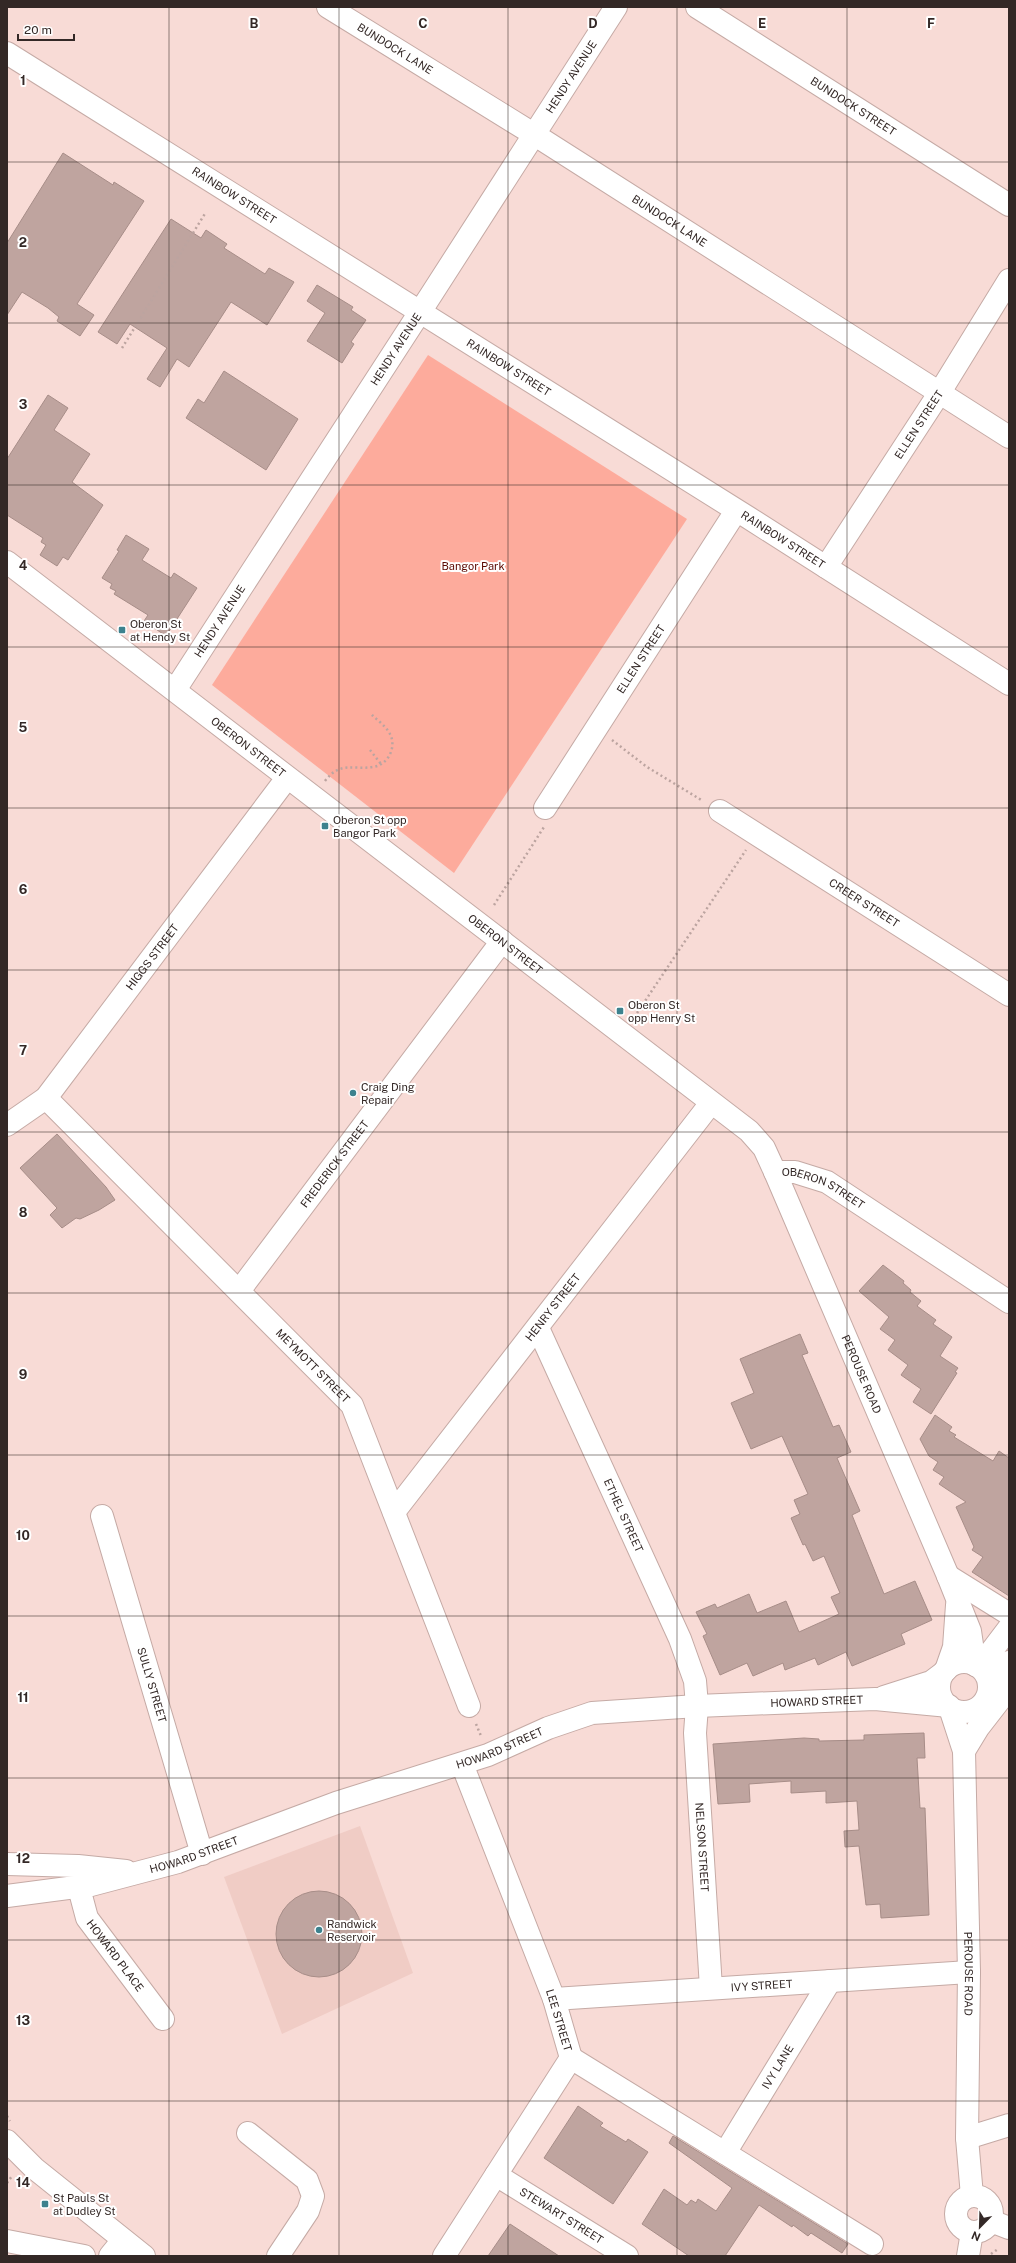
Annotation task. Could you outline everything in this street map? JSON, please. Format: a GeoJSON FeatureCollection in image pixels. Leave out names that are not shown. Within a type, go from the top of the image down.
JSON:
{"type":"FeatureCollection","features":[{"type":"Feature","properties":{"kind":"street","name":"BUNDOCK LANE"},"geometry":{"type":"LineString","coordinates":[[328,7],[535,135],[1009,437]]}},
{"type":"Feature","properties":{"kind":"street","name":"HENDY AVENUE"},"geometry":{"type":"LineString","coordinates":[[174,690],[420,313],[616,7]]}},
{"type":"Feature","properties":{"kind":"street","name":"BUNDOCK STREET"},"geometry":{"type":"LineString","coordinates":[[697,7],[1009,206]]}},
{"type":"Feature","properties":{"kind":"street","name":"RAINBOW STREET"},"geometry":{"type":"LineString","coordinates":[[7,53],[826,567],[1009,684]]}},
{"type":"Feature","properties":{"kind":"street","name":"ELLEN STREET"},"geometry":{"type":"LineString","coordinates":[[826,567],[940,392],[1009,280]]}},
{"type":"Feature","properties":{"kind":"street","name":"ELLEN STREET"},"geometry":{"type":"LineString","coordinates":[[545,808],[736,511]]}},
{"type":"Feature","properties":{"kind":"street","name":"OBERON STREET"},"geometry":{"type":"LineString","coordinates":[[7,562],[711,1103],[750,1131],[764,1148],[775,1172],[795,1172],[827,1182],[1009,1302]]}},
{"type":"Feature","properties":{"kind":"street","name":"HIGGS STREET"},"geometry":{"type":"LineString","coordinates":[[7,1125],[46,1098],[287,778]]}},
{"type":"Feature","properties":{"kind":"street","name":"CREER STREET"},"geometry":{"type":"LineString","coordinates":[[720,811],[1009,995]]}},
{"type":"Feature","properties":{"kind":"street","name":"FREDERICK STREET"},"geometry":{"type":"LineString","coordinates":[[238,1291],[502,941]]}},
{"type":"Feature","properties":{"kind":"street","name":"MEYMOTT STREET"},"geometry":{"type":"LineString","coordinates":[[46,1098],[352,1405],[469,1706]]}},
{"type":"Feature","properties":{"kind":"street","name":"HENRY STREET"},"geometry":{"type":"LineString","coordinates":[[394,1512],[711,1103]]}},
{"type":"Feature","properties":{"kind":"street","name":"PEROUSE ROAD"},"geometry":{"type":"LineString","coordinates":[[775,1172],[958,1600],[970,1631],[976,1665]]}},
{"type":"Feature","properties":{"kind":"street","name":"ETHEL STREET"},"geometry":{"type":"LineString","coordinates":[[538,1328],[680,1639],[695,1682],[697,1706]]}},
{"type":"Feature","properties":{"kind":"street","name":"SULLY STREET"},"geometry":{"type":"LineString","coordinates":[[102,1516],[202,1854]]}},
{"type":"Feature","properties":{"kind":"street"},"geometry":{"type":"LineString","coordinates":[[948,1576],[1009,1614]]}},
{"type":"Feature","properties":{"kind":"street","name":"PEROUSE ROAD"},"geometry":{"type":"LineString","coordinates":[[945,1672],[954,1647],[958,1600]]}},
{"type":"Feature","properties":{"kind":"street"},"geometry":{"type":"LineString","coordinates":[[976,1665],[987,1657],[1009,1628]]}},
{"type":"Feature","properties":{"kind":"street"},"geometry":{"type":"LineString","coordinates":[[962,1662],[976,1665],[985,1674],[992,1695],[964,1712],[950,1707],[940,1691],[945,1672],[954,1665],[962,1662]]}},
{"type":"Feature","properties":{"kind":"street"},"geometry":{"type":"LineString","coordinates":[[964,1751],[978,1728],[992,1695],[995,1679],[1009,1662]]}},
{"type":"Feature","properties":{"kind":"street","name":"HOWARD STREET"},"geometry":{"type":"LineString","coordinates":[[875,1699],[926,1684],[945,1672]]}},
{"type":"Feature","properties":{"kind":"street","name":"PEROUSE ROAD"},"geometry":{"type":"LineString","coordinates":[[964,1751],[992,1695]]}},
{"type":"Feature","properties":{"kind":"street","name":"HOWARD STREET"},"geometry":{"type":"LineString","coordinates":[[7,1896],[79,1888],[202,1854],[336,1802],[488,1755],[548,1728],[592,1713],[697,1706],[875,1699],[950,1707]]}},
{"type":"Feature","properties":{"kind":"street","name":"NELSON STREET"},"geometry":{"type":"LineString","coordinates":[[697,1706],[694,1733],[711,1988]]}},
{"type":"Feature","properties":{"kind":"street","name":"PEROUSE ROAD"},"geometry":{"type":"LineString","coordinates":[[950,1707],[964,1751],[969,1972],[967,2138],[972,2196]]}},
{"type":"Feature","properties":{"kind":"street","name":"LEE STREET"},"geometry":{"type":"LineString","coordinates":[[444,2256],[570,2058],[554,1999],[462,1764]]}},
{"type":"Feature","properties":{"kind":"street","name":"HOWARD STREET"},"geometry":{"type":"LineString","coordinates":[[7,1864],[78,1866],[137,1872]]}},
{"type":"Feature","properties":{"kind":"street","name":"HOWARD PLACE"},"geometry":{"type":"LineString","coordinates":[[79,1888],[87,1918],[163,2019]]}},
{"type":"Feature","properties":{"kind":"street","name":"IVY STREET"},"geometry":{"type":"LineString","coordinates":[[554,1999],[969,1972]]}},
{"type":"Feature","properties":{"kind":"street","name":"IVY LANE"},"geometry":{"type":"LineString","coordinates":[[725,2153],[830,1981]]}},
{"type":"Feature","properties":{"kind":"street"},"geometry":{"type":"LineString","coordinates":[[570,2058],[872,2244]]}},
{"type":"Feature","properties":{"kind":"street"},"geometry":{"type":"LineString","coordinates":[[967,2138],[1009,2125]]}},
{"type":"Feature","properties":{"kind":"street"},"geometry":{"type":"LineString","coordinates":[[8,2131],[34,2168],[117,2248],[144,2256]]}},
{"type":"Feature","properties":{"kind":"street"},"geometry":{"type":"LineString","coordinates":[[248,2133],[308,2180],[313,2196],[308,2211],[278,2256]]}},
{"type":"Feature","properties":{"kind":"street","name":"STEWART STREET"},"geometry":{"type":"LineString","coordinates":[[496,2175],[627,2256]]}},
{"type":"Feature","properties":{"kind":"street"},"geometry":{"type":"LineString","coordinates":[[972,2196],[987,2202],[1000,2224],[984,2230],[972,2232],[962,2227],[957,2217],[957,2211],[962,2201],[972,2196]]}},
{"type":"Feature","properties":{"kind":"street"},"geometry":{"type":"LineString","coordinates":[[968,2256],[972,2232]]}},
{"type":"Feature","properties":{"kind":"street"},"geometry":{"type":"LineString","coordinates":[[7,2241],[84,2256]]}},
{"type":"Feature","properties":{"kind":"path"},"geometry":{"type":"LineString","coordinates":[[122,348],[206,212]]}},
{"type":"Feature","properties":{"kind":"path"},"geometry":{"type":"LineString","coordinates":[[312,797],[331,773],[340,769],[355,766],[372,767],[381,764],[389,757],[393,742],[386,727],[371,714]]}},
{"type":"Feature","properties":{"kind":"path"},"geometry":{"type":"LineString","coordinates":[[607,736],[647,767],[720,811]]}},
{"type":"Feature","properties":{"kind":"path"},"geometry":{"type":"LineString","coordinates":[[370,750],[381,764]]}},
{"type":"Feature","properties":{"kind":"path"},"geometry":{"type":"LineString","coordinates":[[637,1013],[756,835]]}},
{"type":"Feature","properties":{"kind":"path"},"geometry":{"type":"LineString","coordinates":[[7,2116],[8,2131]]}},
{"type":"Feature","properties":{"kind":"path"},"geometry":{"type":"LineString","coordinates":[[7,2183],[11,2176]]}},
{"type":"Feature","properties":{"kind":"path"},"geometry":{"type":"LineString","coordinates":[[992,2254],[998,2248]]}},
{"type":"Feature","properties":{"kind":"shaded area"},"geometry":{"type":"Polygon","coordinates":[[[360,1826],[413,1973],[282,2034],[224,1877],[360,1826]]]}},
{"type":"Feature","properties":{"kind":"green space","name":"Bangor Park"},"geometry":{"type":"Polygon","coordinates":[[[428,355],[687,519],[454,873],[212,685],[428,355]]]}},
{"type":"Feature","properties":{"kind":"building"},"geometry":{"type":"Polygon","coordinates":[[[63,153],[113,185],[114,182],[144,201],[77,304],[94,315],[80,336],[57,321],[59,317],[48,308],[22,292],[7,315],[7,243],[63,153]]]}},
{"type":"Feature","properties":{"kind":"building"},"geometry":{"type":"Polygon","coordinates":[[[171,219],[201,238],[206,230],[227,244],[224,248],[265,274],[269,268],[294,282],[267,325],[231,302],[189,367],[177,359],[160,387],[147,379],[167,348],[130,324],[117,344],[98,332],[171,219]]]}},
{"type":"Feature","properties":{"kind":"building"},"geometry":{"type":"Polygon","coordinates":[[[317,285],[353,307],[351,310],[366,320],[351,342],[354,344],[342,363],[307,341],[325,313],[307,301],[317,285]]]}},
{"type":"Feature","properties":{"kind":"building"},"geometry":{"type":"Polygon","coordinates":[[[224,371],[298,419],[266,470],[186,418],[198,399],[204,403],[224,371]]]}},
{"type":"Feature","properties":{"kind":"building"},"geometry":{"type":"Polygon","coordinates":[[[48,395],[68,408],[54,430],[90,454],[72,482],[103,505],[68,560],[63,557],[57,566],[40,555],[46,545],[41,542],[43,538],[7,515],[7,459],[48,395]]]}},
{"type":"Feature","properties":{"kind":"building"},"geometry":{"type":"Polygon","coordinates":[[[126,535],[149,549],[142,560],[171,578],[174,573],[197,588],[166,636],[144,621],[148,615],[114,594],[116,591],[110,588],[112,584],[102,578],[119,551],[117,550],[126,535]]]}},
{"type":"Feature","properties":{"kind":"building"},"geometry":{"type":"Polygon","coordinates":[[[57,1134],[106,1187],[115,1200],[80,1219],[76,1218],[62,1228],[50,1215],[57,1208],[20,1168],[57,1134]]]}},
{"type":"Feature","properties":{"kind":"building"},"geometry":{"type":"Polygon","coordinates":[[[883,1265],[904,1281],[903,1283],[911,1290],[910,1292],[921,1301],[917,1306],[936,1320],[933,1324],[952,1337],[940,1356],[958,1368],[955,1372],[957,1373],[931,1414],[913,1402],[921,1389],[901,1375],[908,1365],[888,1350],[895,1340],[880,1329],[889,1317],[859,1291],[883,1265]]]}},
{"type":"Feature","properties":{"kind":"building"},"geometry":{"type":"Polygon","coordinates":[[[800,1334],[808,1353],[802,1355],[833,1427],[839,1425],[851,1452],[837,1458],[860,1511],[852,1515],[884,1594],[915,1581],[932,1620],[901,1634],[905,1644],[852,1666],[846,1652],[818,1665],[815,1658],[785,1670],[783,1663],[753,1676],[747,1663],[720,1675],[703,1636],[707,1634],[696,1612],[715,1604],[717,1608],[749,1594],[757,1613],[786,1601],[799,1632],[839,1614],[831,1597],[840,1593],[824,1556],[813,1561],[805,1544],[803,1545],[791,1518],[800,1514],[794,1500],[808,1494],[782,1436],[751,1449],[731,1403],[754,1393],[740,1359],[800,1334]]]}},
{"type":"Feature","properties":{"kind":"building"},"geometry":{"type":"Polygon","coordinates":[[[935,1415],[952,1427],[949,1431],[956,1435],[954,1437],[993,1461],[999,1451],[1009,1458],[1009,1596],[972,1572],[983,1557],[972,1550],[974,1547],[956,1507],[966,1502],[939,1484],[944,1477],[933,1470],[938,1462],[929,1456],[920,1439],[935,1415]]]}},
{"type":"Feature","properties":{"kind":"building"},"geometry":{"type":"Polygon","coordinates":[[[924,1733],[925,1758],[917,1758],[920,1808],[925,1808],[929,1915],[881,1918],[880,1904],[866,1905],[859,1846],[845,1847],[844,1831],[859,1830],[857,1801],[826,1803],[826,1791],[791,1793],[791,1781],[749,1784],[750,1802],[718,1804],[713,1744],[804,1738],[819,1739],[819,1741],[864,1740],[864,1735],[924,1733]]]}},
{"type":"Feature","properties":{"kind":"building","name":"Randwick Reservoir"},"geometry":{"type":"Polygon","coordinates":[[[311,1891],[327,1891],[336,1894],[350,1903],[359,1917],[362,1926],[362,1942],[359,1951],[350,1965],[336,1974],[327,1977],[311,1977],[295,1970],[288,1965],[283,1958],[276,1942],[276,1926],[283,1910],[288,1903],[295,1898],[311,1891]]]}},
{"type":"Feature","properties":{"kind":"building"},"geometry":{"type":"Polygon","coordinates":[[[578,2106],[603,2123],[600,2126],[626,2142],[628,2139],[648,2152],[613,2204],[544,2158],[578,2106]]]}},
{"type":"Feature","properties":{"kind":"building"},"geometry":{"type":"Polygon","coordinates":[[[673,2136],[848,2244],[842,2253],[811,2233],[808,2236],[793,2225],[792,2227],[759,2205],[725,2256],[689,2256],[642,2224],[664,2189],[687,2205],[691,2200],[696,2203],[698,2199],[716,2211],[732,2188],[669,2143],[673,2136]]]}},
{"type":"Feature","properties":{"kind":"building"},"geometry":{"type":"Polygon","coordinates":[[[510,2224],[559,2256],[488,2256],[510,2224]]]}},
{"type":"Feature","properties":{"kind":"place","name":"Oberon St at Hendy St"},"geometry":{"type":"Point","coordinates":[122,630]}},
{"type":"Feature","properties":{"kind":"place","name":"Oberon St opp Bangor Park"},"geometry":{"type":"Point","coordinates":[325,826]}},
{"type":"Feature","properties":{"kind":"place","name":"Oberon St opp Henry St"},"geometry":{"type":"Point","coordinates":[620,1011]}},
{"type":"Feature","properties":{"kind":"place","name":"Craig Ding Repair"},"geometry":{"type":"Point","coordinates":[353,1093]}},
{"type":"Feature","properties":{"kind":"place","name":"Randwick Reservoir"},"geometry":{"type":"Point","coordinates":[319,1930]}},
{"type":"Feature","properties":{"kind":"place","name":"St Pauls St at Dudley St"},"geometry":{"type":"Point","coordinates":[45,2204]}}]}
